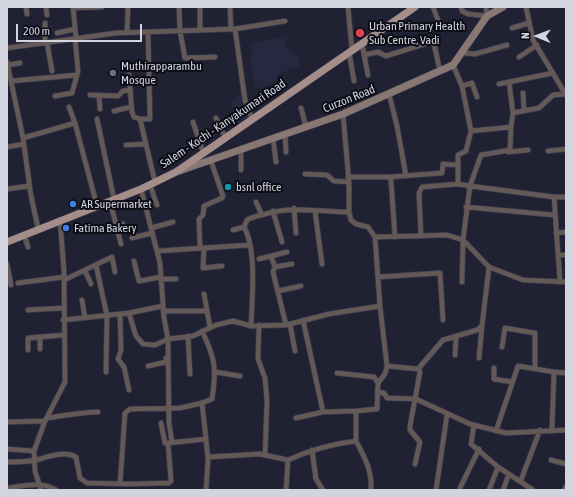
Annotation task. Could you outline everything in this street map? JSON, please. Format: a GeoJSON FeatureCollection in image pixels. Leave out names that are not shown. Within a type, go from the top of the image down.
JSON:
{"type":"FeatureCollection","features":[{"type":"Feature","properties":{"kind":"main road","name":"Salem - Kochi - Kanyakumari Road"},"geometry":{"type":"LineString","coordinates":[[7,242],[38,228],[141,189],[176,172],[415,7]]}},
{"type":"Feature","properties":{"kind":"main road","name":"Curzon Road"},"geometry":{"type":"LineString","coordinates":[[176,172],[343,114],[453,65],[463,53],[487,16],[503,7]]}},
{"type":"Feature","properties":{"kind":"street"},"geometry":{"type":"LineString","coordinates":[[26,7],[27,14]]}},
{"type":"Feature","properties":{"kind":"street"},"geometry":{"type":"LineString","coordinates":[[46,7],[47,15]]}},
{"type":"Feature","properties":{"kind":"street"},"geometry":{"type":"LineString","coordinates":[[55,96],[72,93],[78,71],[73,7],[102,7]]}},
{"type":"Feature","properties":{"kind":"street"},"geometry":{"type":"LineString","coordinates":[[127,33],[128,7]]}},
{"type":"Feature","properties":{"kind":"street"},"geometry":{"type":"LineString","coordinates":[[179,7],[180,31],[185,58],[215,57]]}},
{"type":"Feature","properties":{"kind":"street"},"geometry":{"type":"LineString","coordinates":[[200,7],[200,30]]}},
{"type":"Feature","properties":{"kind":"street"},"geometry":{"type":"LineString","coordinates":[[230,7],[245,100],[252,119]]}},
{"type":"Feature","properties":{"kind":"street"},"geometry":{"type":"LineString","coordinates":[[348,7],[354,81]]}},
{"type":"Feature","properties":{"kind":"street"},"geometry":{"type":"LineString","coordinates":[[434,7],[438,20]]}},
{"type":"Feature","properties":{"kind":"street"},"geometry":{"type":"LineString","coordinates":[[461,7],[462,11],[468,14],[487,16],[486,7]]}},
{"type":"Feature","properties":{"kind":"street"},"geometry":{"type":"LineString","coordinates":[[513,113],[539,108],[553,95],[566,94],[533,40],[526,7]]}},
{"type":"Feature","properties":{"kind":"street"},"geometry":{"type":"LineString","coordinates":[[7,48],[75,38],[127,33],[233,28],[285,21]]}},
{"type":"Feature","properties":{"kind":"street"},"geometry":{"type":"LineString","coordinates":[[45,23],[46,42],[52,71]]}},
{"type":"Feature","properties":{"kind":"street"},"geometry":{"type":"LineString","coordinates":[[512,28],[529,23]]}},
{"type":"Feature","properties":{"kind":"street"},"geometry":{"type":"LineString","coordinates":[[57,33],[75,29]]}},
{"type":"Feature","properties":{"kind":"street"},"geometry":{"type":"LineString","coordinates":[[129,75],[131,107],[134,117],[140,119],[150,119],[148,32]]}},
{"type":"Feature","properties":{"kind":"street"},"geometry":{"type":"LineString","coordinates":[[364,55],[378,52],[386,56],[431,42],[434,44],[440,71]]}},
{"type":"Feature","properties":{"kind":"street"},"geometry":{"type":"LineString","coordinates":[[362,44],[368,75]]}},
{"type":"Feature","properties":{"kind":"street"},"geometry":{"type":"LineString","coordinates":[[463,53],[475,54],[507,45]]}},
{"type":"Feature","properties":{"kind":"street"},"geometry":{"type":"LineString","coordinates":[[519,57],[536,45]]}},
{"type":"Feature","properties":{"kind":"street"},"geometry":{"type":"LineString","coordinates":[[20,63],[7,63],[23,138],[29,186],[38,228]]}},
{"type":"Feature","properties":{"kind":"street"},"geometry":{"type":"LineString","coordinates":[[453,65],[462,86],[471,131],[466,151],[458,155],[458,184]]}},
{"type":"Feature","properties":{"kind":"street"},"geometry":{"type":"LineString","coordinates":[[499,84],[553,73]]}},
{"type":"Feature","properties":{"kind":"street"},"geometry":{"type":"LineString","coordinates":[[11,81],[77,75]]}},
{"type":"Feature","properties":{"kind":"street"},"geometry":{"type":"LineString","coordinates":[[506,152],[511,148],[513,113],[509,82]]}},
{"type":"Feature","properties":{"kind":"street"},"geometry":{"type":"LineString","coordinates":[[462,86],[472,83],[477,97]]}},
{"type":"Feature","properties":{"kind":"street"},"geometry":{"type":"LineString","coordinates":[[90,95],[118,96],[123,91],[130,90]]}},
{"type":"Feature","properties":{"kind":"street"},"geometry":{"type":"LineString","coordinates":[[523,93],[524,110]]}},
{"type":"Feature","properties":{"kind":"street"},"geometry":{"type":"LineString","coordinates":[[389,94],[397,126],[406,176]]}},
{"type":"Feature","properties":{"kind":"street"},"geometry":{"type":"LineString","coordinates":[[99,95],[100,109]]}},
{"type":"Feature","properties":{"kind":"street"},"geometry":{"type":"LineString","coordinates":[[114,111],[131,107]]}},
{"type":"Feature","properties":{"kind":"street"},"geometry":{"type":"LineString","coordinates":[[69,108],[75,123],[97,206]]}},
{"type":"Feature","properties":{"kind":"street"},"geometry":{"type":"LineString","coordinates":[[301,108],[306,127]]}},
{"type":"Feature","properties":{"kind":"street"},"geometry":{"type":"LineString","coordinates":[[296,418],[323,412],[377,409],[378,383],[385,374],[387,366],[380,306],[375,237],[368,227],[356,224],[351,220],[349,212],[349,180],[343,114]]}},
{"type":"Feature","properties":{"kind":"street"},"geometry":{"type":"LineString","coordinates":[[216,118],[225,137]]}},
{"type":"Feature","properties":{"kind":"street"},"geometry":{"type":"LineString","coordinates":[[97,119],[116,226],[121,244]]}},
{"type":"Feature","properties":{"kind":"street"},"geometry":{"type":"LineString","coordinates":[[140,119],[157,205]]}},
{"type":"Feature","properties":{"kind":"street"},"geometry":{"type":"LineString","coordinates":[[193,122],[203,152]]}},
{"type":"Feature","properties":{"kind":"street"},"geometry":{"type":"LineString","coordinates":[[23,138],[75,123]]}},
{"type":"Feature","properties":{"kind":"street"},"geometry":{"type":"LineString","coordinates":[[471,131],[511,127]]}},
{"type":"Feature","properties":{"kind":"street"},"geometry":{"type":"LineString","coordinates":[[285,134],[286,152]]}},
{"type":"Feature","properties":{"kind":"street"},"geometry":{"type":"LineString","coordinates":[[273,138],[276,162]]}},
{"type":"Feature","properties":{"kind":"street"},"geometry":{"type":"LineString","coordinates":[[7,147],[24,144]]}},
{"type":"Feature","properties":{"kind":"street"},"geometry":{"type":"LineString","coordinates":[[126,145],[146,144]]}},
{"type":"Feature","properties":{"kind":"street"},"geometry":{"type":"LineString","coordinates":[[548,151],[566,149]]}},
{"type":"Feature","properties":{"kind":"street"},"geometry":{"type":"LineString","coordinates":[[241,150],[241,170]]}},
{"type":"Feature","properties":{"kind":"street"},"geometry":{"type":"LineString","coordinates":[[462,282],[463,240],[466,207],[470,186],[481,155],[528,150]]}},
{"type":"Feature","properties":{"kind":"street"},"geometry":{"type":"LineString","coordinates":[[211,161],[223,196],[222,198],[204,206],[203,215],[199,219],[203,268],[222,266]]}},
{"type":"Feature","properties":{"kind":"street"},"geometry":{"type":"LineString","coordinates":[[306,174],[327,175],[334,181],[442,173],[443,164],[457,165]]}},
{"type":"Feature","properties":{"kind":"street"},"geometry":{"type":"LineString","coordinates":[[389,177],[391,180],[395,237]]}},
{"type":"Feature","properties":{"kind":"street"},"geometry":{"type":"LineString","coordinates":[[421,236],[419,193],[422,187],[458,184],[554,197],[566,197]]}},
{"type":"Feature","properties":{"kind":"street"},"geometry":{"type":"LineString","coordinates":[[7,190],[29,186]]}},
{"type":"Feature","properties":{"kind":"street"},"geometry":{"type":"LineString","coordinates":[[141,189],[157,251],[161,278],[172,442]]}},
{"type":"Feature","properties":{"kind":"street"},"geometry":{"type":"LineString","coordinates":[[554,197],[554,215],[560,281]]}},
{"type":"Feature","properties":{"kind":"street"},"geometry":{"type":"LineString","coordinates":[[256,202],[262,215]]}},
{"type":"Feature","properties":{"kind":"street"},"geometry":{"type":"LineString","coordinates":[[466,207],[554,215]]}},
{"type":"Feature","properties":{"kind":"street"},"geometry":{"type":"LineString","coordinates":[[251,326],[252,284],[250,245],[244,227],[247,220],[273,211],[294,208],[303,208],[316,212],[349,212]]}},
{"type":"Feature","properties":{"kind":"street"},"geometry":{"type":"LineString","coordinates":[[294,208],[296,233]]}},
{"type":"Feature","properties":{"kind":"street"},"geometry":{"type":"LineString","coordinates":[[273,211],[282,242]]}},
{"type":"Feature","properties":{"kind":"street"},"geometry":{"type":"LineString","coordinates":[[316,212],[322,264]]}},
{"type":"Feature","properties":{"kind":"street"},"geometry":{"type":"LineString","coordinates":[[40,487],[34,451],[46,419],[65,382],[63,320],[64,278],[60,220]]}},
{"type":"Feature","properties":{"kind":"street"},"geometry":{"type":"LineString","coordinates":[[132,238],[173,222]]}},
{"type":"Feature","properties":{"kind":"street"},"geometry":{"type":"LineString","coordinates":[[116,226],[123,224]]}},
{"type":"Feature","properties":{"kind":"street"},"geometry":{"type":"LineString","coordinates":[[233,230],[244,227]]}},
{"type":"Feature","properties":{"kind":"street"},"geometry":{"type":"LineString","coordinates":[[556,233],[566,232]]}},
{"type":"Feature","properties":{"kind":"street"},"geometry":{"type":"LineString","coordinates":[[24,234],[28,247]]}},
{"type":"Feature","properties":{"kind":"street"},"geometry":{"type":"LineString","coordinates":[[375,237],[447,235],[463,240],[489,267],[523,280],[566,282]]}},
{"type":"Feature","properties":{"kind":"street"},"geometry":{"type":"LineString","coordinates":[[157,251],[250,245]]}},
{"type":"Feature","properties":{"kind":"street"},"geometry":{"type":"LineString","coordinates":[[259,259],[287,252]]}},
{"type":"Feature","properties":{"kind":"street"},"geometry":{"type":"LineString","coordinates":[[558,255],[566,255]]}},
{"type":"Feature","properties":{"kind":"street"},"geometry":{"type":"LineString","coordinates":[[271,256],[275,267],[273,272],[295,351]]}},
{"type":"Feature","properties":{"kind":"street"},"geometry":{"type":"LineString","coordinates":[[18,283],[64,278],[85,271],[112,257],[115,272]]}},
{"type":"Feature","properties":{"kind":"street"},"geometry":{"type":"LineString","coordinates":[[134,261],[139,281],[161,278],[176,279]]}},
{"type":"Feature","properties":{"kind":"street"},"geometry":{"type":"LineString","coordinates":[[7,264],[11,285]]}},
{"type":"Feature","properties":{"kind":"street"},"geometry":{"type":"LineString","coordinates":[[275,267],[292,264]]}},
{"type":"Feature","properties":{"kind":"street"},"geometry":{"type":"LineString","coordinates":[[96,265],[107,316],[106,372]]}},
{"type":"Feature","properties":{"kind":"street"},"geometry":{"type":"LineString","coordinates":[[479,358],[489,267]]}},
{"type":"Feature","properties":{"kind":"street"},"geometry":{"type":"LineString","coordinates":[[85,271],[91,284]]}},
{"type":"Feature","properties":{"kind":"street"},"geometry":{"type":"LineString","coordinates":[[378,277],[440,273],[443,320]]}},
{"type":"Feature","properties":{"kind":"street"},"geometry":{"type":"LineString","coordinates":[[278,291],[301,286]]}},
{"type":"Feature","properties":{"kind":"street"},"geometry":{"type":"LineString","coordinates":[[204,294],[210,327]]}},
{"type":"Feature","properties":{"kind":"street"},"geometry":{"type":"LineString","coordinates":[[82,300],[85,318]]}},
{"type":"Feature","properties":{"kind":"street"},"geometry":{"type":"LineString","coordinates":[[130,314],[136,336],[143,344],[155,345],[166,339],[186,337],[210,327],[233,321],[251,326],[288,324],[380,306]]}},
{"type":"Feature","properties":{"kind":"street"},"geometry":{"type":"LineString","coordinates":[[28,310],[64,308]]}},
{"type":"Feature","properties":{"kind":"street"},"geometry":{"type":"LineString","coordinates":[[63,320],[130,314],[163,309],[205,311]]}},
{"type":"Feature","properties":{"kind":"street"},"geometry":{"type":"LineString","coordinates":[[120,314],[121,350],[118,359],[124,367],[129,390]]}},
{"type":"Feature","properties":{"kind":"street"},"geometry":{"type":"LineString","coordinates":[[303,320],[323,412]]}},
{"type":"Feature","properties":{"kind":"street"},"geometry":{"type":"LineString","coordinates":[[259,325],[258,359],[265,378],[267,401],[265,455]]}},
{"type":"Feature","properties":{"kind":"street"},"geometry":{"type":"LineString","coordinates":[[418,369],[444,340],[477,330],[482,326]]}},
{"type":"Feature","properties":{"kind":"street"},"geometry":{"type":"LineString","coordinates":[[502,347],[505,328],[535,334],[535,368]]}},
{"type":"Feature","properties":{"kind":"street"},"geometry":{"type":"LineString","coordinates":[[120,484],[125,413],[130,409],[170,408],[202,403],[212,399],[215,363],[211,349],[202,331]]}},
{"type":"Feature","properties":{"kind":"street"},"geometry":{"type":"LineString","coordinates":[[28,350],[28,338],[64,335]]}},
{"type":"Feature","properties":{"kind":"street"},"geometry":{"type":"LineString","coordinates":[[40,337],[40,349]]}},
{"type":"Feature","properties":{"kind":"street"},"geometry":{"type":"LineString","coordinates":[[186,337],[186,352]]}},
{"type":"Feature","properties":{"kind":"street"},"geometry":{"type":"LineString","coordinates":[[186,337],[190,374]]}},
{"type":"Feature","properties":{"kind":"street"},"geometry":{"type":"LineString","coordinates":[[455,355],[456,337]]}},
{"type":"Feature","properties":{"kind":"street"},"geometry":{"type":"LineString","coordinates":[[148,366],[166,362],[166,339]]}},
{"type":"Feature","properties":{"kind":"street"},"geometry":{"type":"LineString","coordinates":[[387,366],[418,369]]}},
{"type":"Feature","properties":{"kind":"street"},"geometry":{"type":"LineString","coordinates":[[496,431],[518,366],[566,373]]}},
{"type":"Feature","properties":{"kind":"street"},"geometry":{"type":"LineString","coordinates":[[494,368],[494,379],[512,382]]}},
{"type":"Feature","properties":{"kind":"street"},"geometry":{"type":"LineString","coordinates":[[415,464],[420,442],[410,430],[410,426],[420,372],[418,369]]}},
{"type":"Feature","properties":{"kind":"street"},"geometry":{"type":"LineString","coordinates":[[215,372],[240,376]]}},
{"type":"Feature","properties":{"kind":"street"},"geometry":{"type":"LineString","coordinates":[[552,429],[554,372]]}},
{"type":"Feature","properties":{"kind":"street"},"geometry":{"type":"LineString","coordinates":[[337,373],[367,375],[374,377],[378,383]]}},
{"type":"Feature","properties":{"kind":"street"},"geometry":{"type":"LineString","coordinates":[[377,392],[384,393],[387,398],[416,399],[447,415],[496,431],[506,433],[552,429],[566,430]]}},
{"type":"Feature","properties":{"kind":"street"},"geometry":{"type":"LineString","coordinates":[[202,403],[208,457],[206,490]]}},
{"type":"Feature","properties":{"kind":"street"},"geometry":{"type":"LineString","coordinates":[[356,411],[356,441],[368,464],[372,476],[371,490]]}},
{"type":"Feature","properties":{"kind":"street"},"geometry":{"type":"LineString","coordinates":[[7,422],[69,416],[76,412],[98,412]]}},
{"type":"Feature","properties":{"kind":"street"},"geometry":{"type":"LineString","coordinates":[[436,490],[447,415]]}},
{"type":"Feature","properties":{"kind":"street"},"geometry":{"type":"LineString","coordinates":[[161,423],[165,443]]}},
{"type":"Feature","properties":{"kind":"street"},"geometry":{"type":"LineString","coordinates":[[474,425],[471,444],[498,467],[521,480],[533,490]]}},
{"type":"Feature","properties":{"kind":"street"},"geometry":{"type":"LineString","coordinates":[[521,480],[540,430]]}},
{"type":"Feature","properties":{"kind":"street"},"geometry":{"type":"LineString","coordinates":[[7,462],[35,460],[52,455],[72,454],[76,457],[82,482],[166,484],[171,481],[168,443],[206,438]]}},
{"type":"Feature","properties":{"kind":"street"},"geometry":{"type":"LineString","coordinates":[[208,457],[265,455],[288,460],[312,450],[333,444],[356,441]]}},
{"type":"Feature","properties":{"kind":"street"},"geometry":{"type":"LineString","coordinates":[[7,449],[34,451]]}},
{"type":"Feature","properties":{"kind":"street"},"geometry":{"type":"LineString","coordinates":[[312,450],[316,479],[323,490]]}},
{"type":"Feature","properties":{"kind":"street"},"geometry":{"type":"LineString","coordinates":[[460,488],[479,450]]}},
{"type":"Feature","properties":{"kind":"street"},"geometry":{"type":"LineString","coordinates":[[286,490],[288,460]]}},
{"type":"Feature","properties":{"kind":"street"},"geometry":{"type":"LineString","coordinates":[[550,460],[566,464]]}},
{"type":"Feature","properties":{"kind":"street"},"geometry":{"type":"LineString","coordinates":[[490,490],[498,467]]}},
{"type":"Feature","properties":{"kind":"street"},"geometry":{"type":"LineString","coordinates":[[503,490],[509,474]]}},
{"type":"Feature","properties":{"kind":"street"},"geometry":{"type":"LineString","coordinates":[[129,490],[130,484]]}},
{"type":"Feature","properties":{"kind":"street"},"geometry":{"type":"LineString","coordinates":[[148,484],[149,490]]}},
{"type":"Feature","properties":{"kind":"street"},"geometry":{"type":"LineString","coordinates":[[7,488],[40,487],[49,485],[56,490]]}},
{"type":"Feature","properties":{"kind":"shaded area"},"geometry":{"type":"Polygon","coordinates":[[[289,36],[285,42],[287,50],[299,56],[299,66],[280,73],[275,81],[264,87],[256,88],[250,61],[252,54],[249,44],[289,36]]]}},
{"type":"Feature","properties":{"kind":"shaded area"},"geometry":{"type":"Polygon","coordinates":[[[243,92],[250,118],[238,125],[230,101],[243,92]]]}},
{"type":"Feature","properties":{"kind":"place","name":"Urban Primary Health Sub Centre, Vadi"},"geometry":{"type":"Point","coordinates":[360,33]}},
{"type":"Feature","properties":{"kind":"place","name":"Muthirapparambu Mosque"},"geometry":{"type":"Point","coordinates":[113,73]}},
{"type":"Feature","properties":{"kind":"place","name":"bsnl office"},"geometry":{"type":"Point","coordinates":[228,187]}},
{"type":"Feature","properties":{"kind":"place","name":"AR Supermarket"},"geometry":{"type":"Point","coordinates":[73,204]}},
{"type":"Feature","properties":{"kind":"place","name":"Fatima Bakery"},"geometry":{"type":"Point","coordinates":[66,228]}}]}
